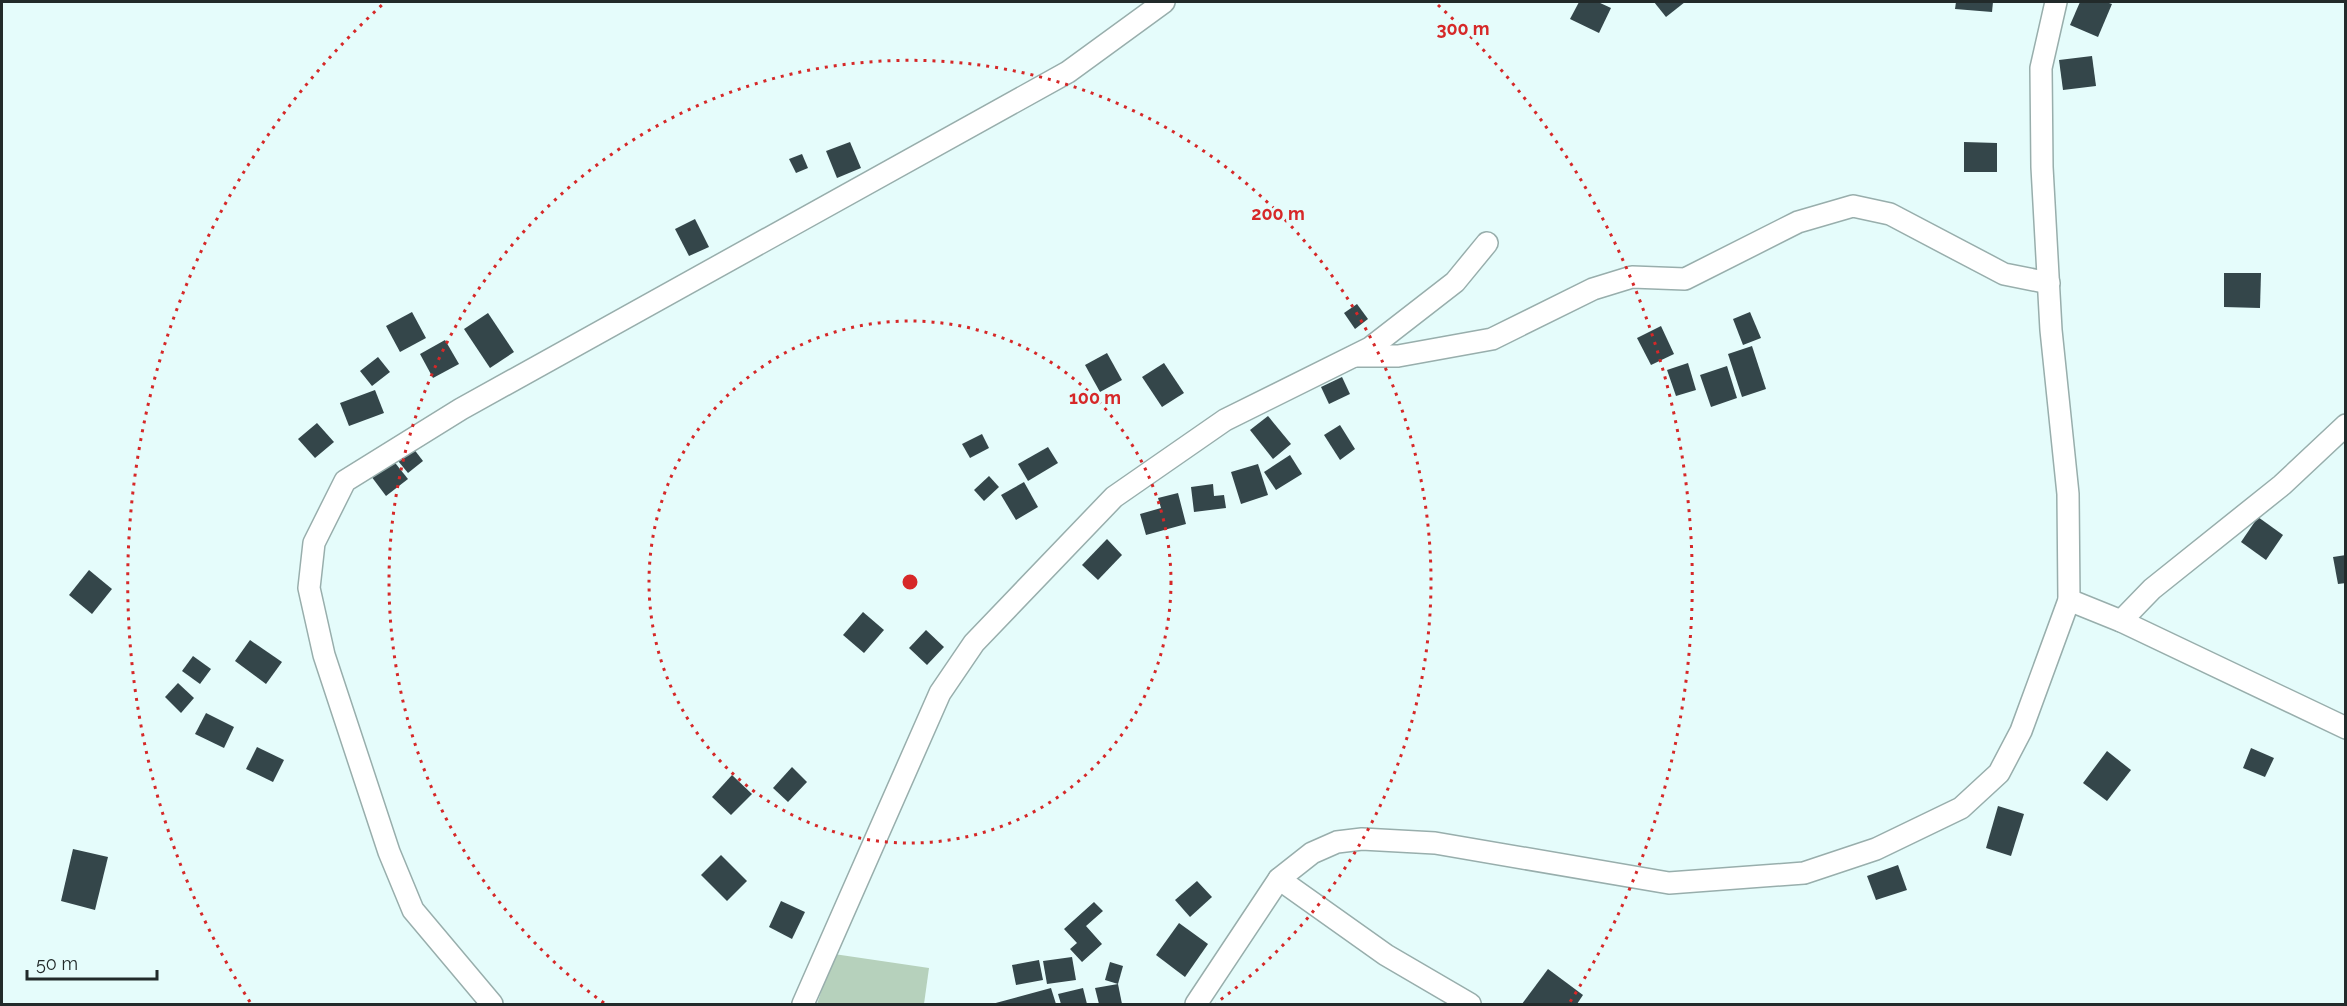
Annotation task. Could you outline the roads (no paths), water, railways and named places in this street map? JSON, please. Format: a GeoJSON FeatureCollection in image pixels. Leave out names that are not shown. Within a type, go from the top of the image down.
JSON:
{"type":"FeatureCollection","features":[{"type":"Feature","properties":{"kind":"street"},"geometry":{"type":"LineString","coordinates":[[492,1005],[413,910],[389,852],[324,655],[309,588],[314,543],[345,481],[460,409],[1068,72],[1164,2]]}},
{"type":"Feature","properties":{"kind":"street"},"geometry":{"type":"LineString","coordinates":[[1196,1005],[1279,879],[1312,853],[1337,843],[1362,839],[1435,843],[1669,883],[1804,873],[1876,849],[1961,808],[1999,773],[2021,731],[2069,600],[2068,494],[2049,283],[2042,167],[2041,68],[2056,2]]}},
{"type":"Feature","properties":{"kind":"street"},"geometry":{"type":"LineString","coordinates":[[1353,356],[1398,356],[1492,339],[1593,289],[1632,278],[1685,279],[1798,222],[1854,206],[1890,214],[2004,274],[2049,283]]}},
{"type":"Feature","properties":{"kind":"street"},"geometry":{"type":"LineString","coordinates":[[803,1005],[939,693],[975,643],[1114,497],[1225,420],[1370,348],[1455,282],[1487,243]]}},
{"type":"Feature","properties":{"kind":"street"},"geometry":{"type":"LineString","coordinates":[[2121,621],[2152,589],[2282,485],[2346,425]]}},
{"type":"Feature","properties":{"kind":"street"},"geometry":{"type":"LineString","coordinates":[[2069,600],[2121,621],[2346,728]]}},
{"type":"Feature","properties":{"kind":"street"},"geometry":{"type":"LineString","coordinates":[[1279,879],[1386,955],[1470,1005]]}}]}
